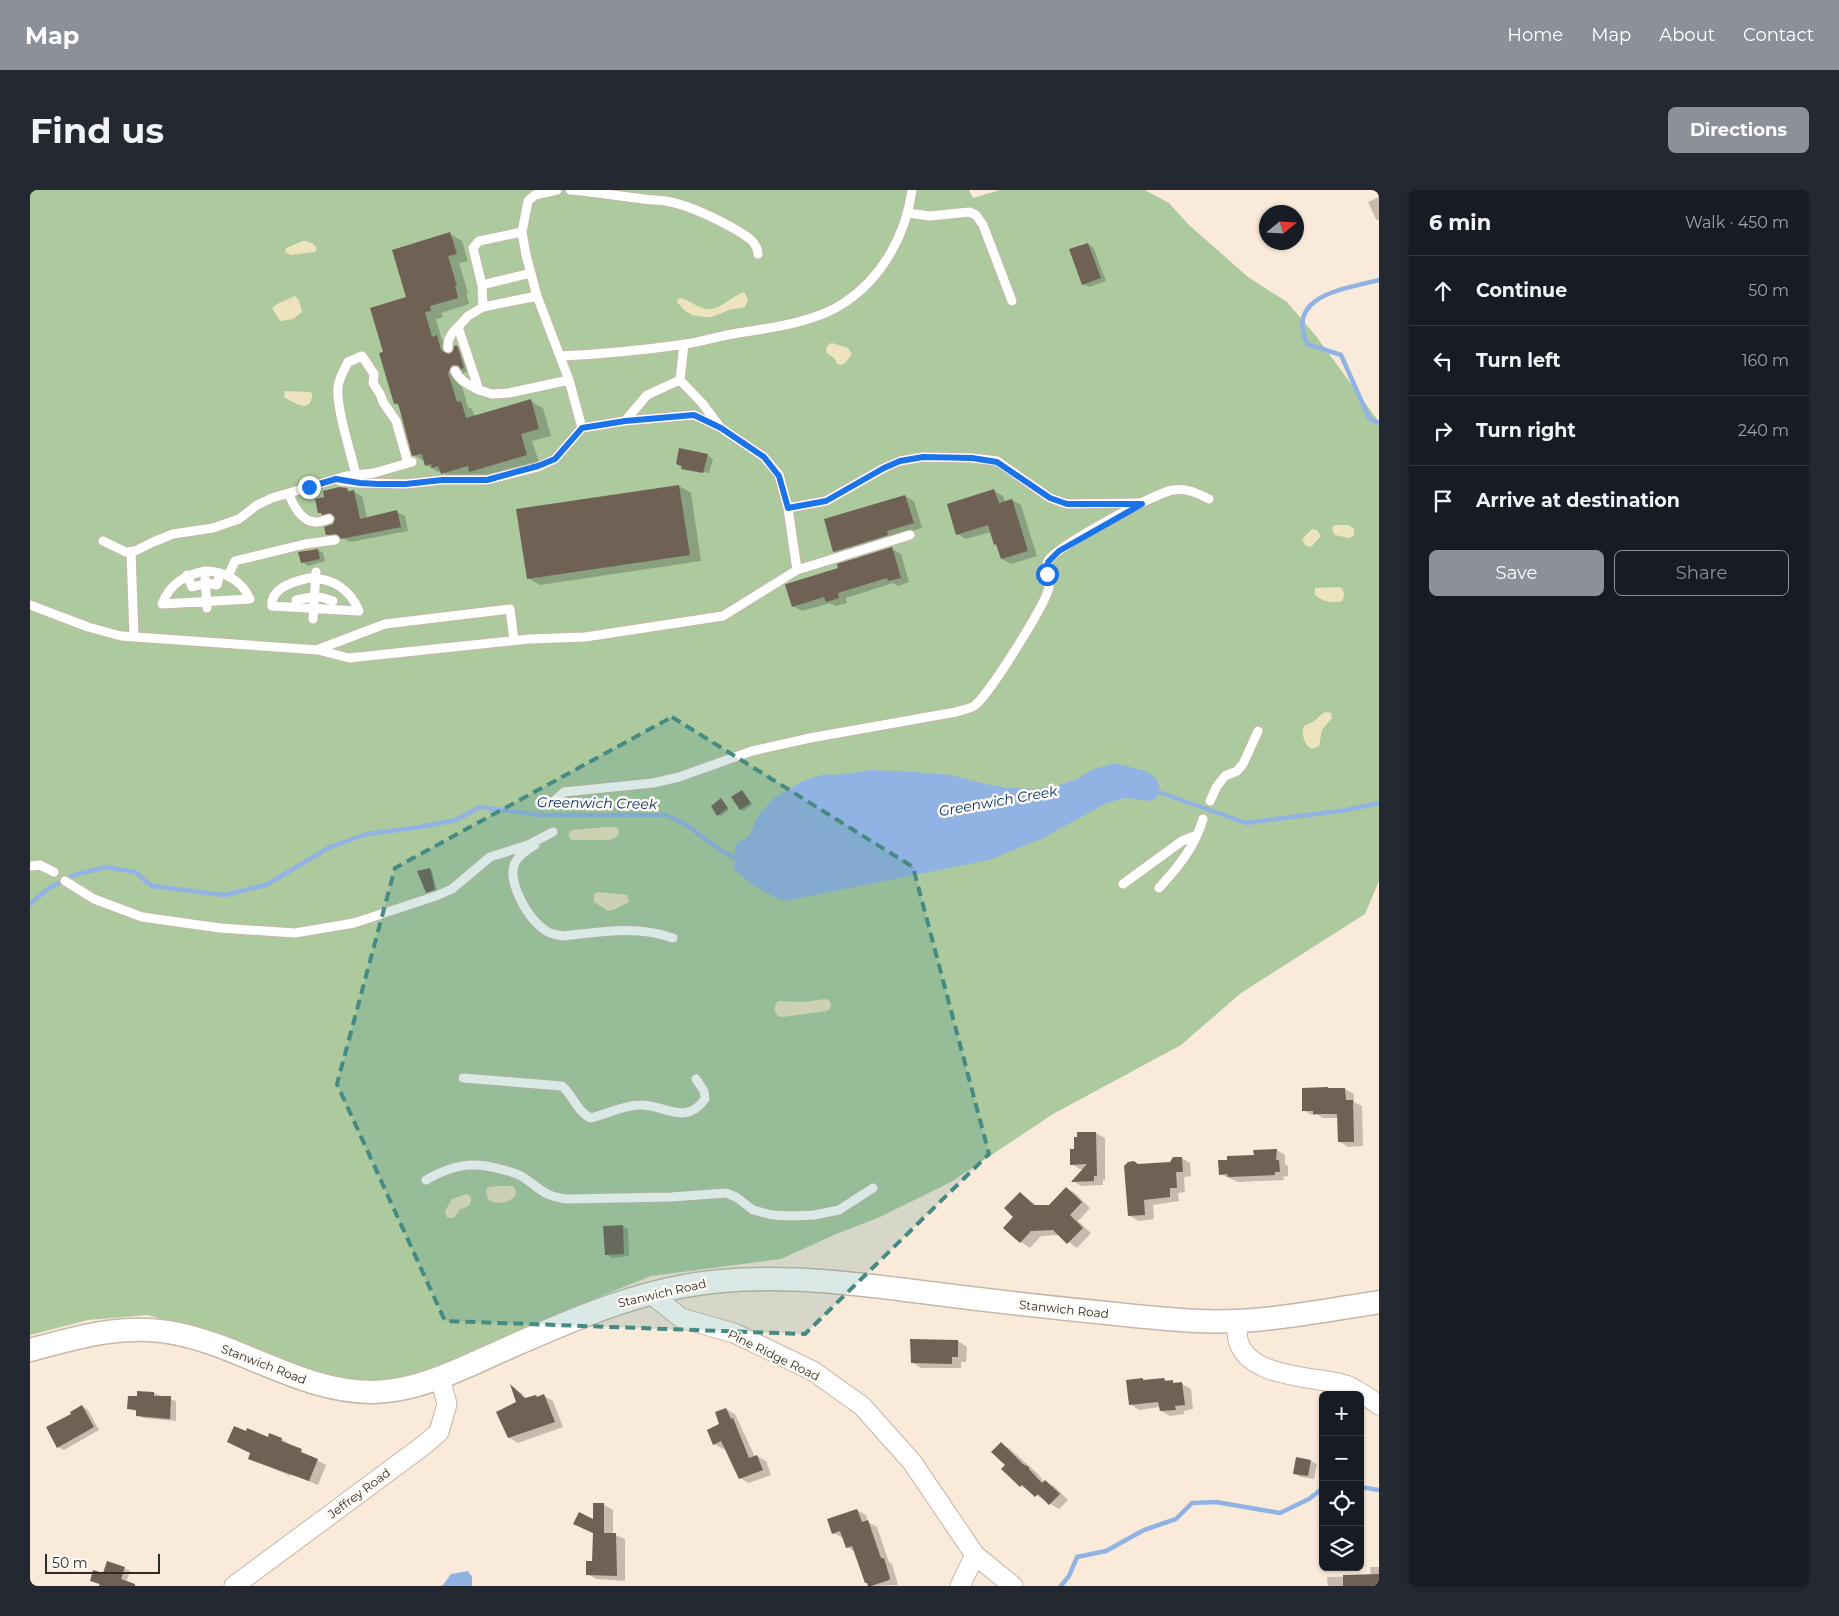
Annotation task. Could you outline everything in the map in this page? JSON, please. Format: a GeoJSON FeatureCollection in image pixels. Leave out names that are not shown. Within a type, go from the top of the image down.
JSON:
{"type":"FeatureCollection","features":[{"type":"Feature","properties":{"kind":"street","name":"Stanwich Road"},"geometry":{"type":"LineString","coordinates":[[30,1350],[97,1334],[130,1329],[146,1329],[194,1338],[298,1378],[341,1389],[362,1391],[408,1388],[440,1378],[589,1314],[651,1294],[725,1280],[809,1280],[861,1284],[1048,1308],[1178,1320],[1236,1321],[1379,1302]]}},
{"type":"Feature","properties":{"kind":"street","name":"Pine Ridge Road"},"geometry":{"type":"LineString","coordinates":[[651,1294],[681,1318],[734,1333],[813,1371],[862,1406],[912,1462],[975,1555],[1013,1586]]}},
{"type":"Feature","properties":{"kind":"street"},"geometry":{"type":"LineString","coordinates":[[1236,1321],[1239,1342],[1249,1358],[1263,1366],[1283,1373],[1348,1385],[1379,1405]]}},
{"type":"Feature","properties":{"kind":"street","name":"Jeffrey Road"},"geometry":{"type":"LineString","coordinates":[[234,1586],[439,1432],[447,1404],[440,1378]]}},
{"type":"Feature","properties":{"kind":"street"},"geometry":{"type":"LineString","coordinates":[[960,1586],[975,1555]]}},
{"type":"Feature","properties":{"kind":"lane"},"geometry":{"type":"LineString","coordinates":[[557,190],[535,195],[528,200],[522,232],[537,296],[561,356],[582,428]]}},
{"type":"Feature","properties":{"kind":"lane"},"geometry":{"type":"LineString","coordinates":[[570,190],[597,191],[665,201],[685,206],[723,223],[745,236],[756,244],[758,254]]}},
{"type":"Feature","properties":{"kind":"lane"},"geometry":{"type":"LineString","coordinates":[[561,356],[684,344],[804,319],[843,304],[867,285],[886,261],[902,232],[912,190]]}},
{"type":"Feature","properties":{"kind":"lane"},"geometry":{"type":"LineString","coordinates":[[908,213],[930,216],[969,212],[976,215],[983,225],[1012,301]]}},
{"type":"Feature","properties":{"kind":"lane"},"geometry":{"type":"LineString","coordinates":[[483,307],[482,285],[473,248],[478,241],[522,232]]}},
{"type":"Feature","properties":{"kind":"lane"},"geometry":{"type":"LineString","coordinates":[[482,285],[531,273]]}},
{"type":"Feature","properties":{"kind":"lane"},"geometry":{"type":"LineString","coordinates":[[448,348],[452,333],[468,316],[483,307],[537,296]]}},
{"type":"Feature","properties":{"kind":"lane"},"geometry":{"type":"LineString","coordinates":[[458,327],[479,390]]}},
{"type":"Feature","properties":{"kind":"lane"},"geometry":{"type":"LineString","coordinates":[[680,380],[684,344]]}},
{"type":"Feature","properties":{"kind":"lane"},"geometry":{"type":"LineString","coordinates":[[103,541],[121,550],[131,552],[173,534],[212,528],[240,519],[264,501],[336,479],[374,473],[410,463],[396,421],[383,402],[374,383],[374,374],[362,356],[348,362],[341,377],[338,391],[344,429],[356,475]]}},
{"type":"Feature","properties":{"kind":"lane"},"geometry":{"type":"LineString","coordinates":[[455,371],[466,384],[492,394],[509,393],[569,380]]}},
{"type":"Feature","properties":{"kind":"lane"},"geometry":{"type":"LineString","coordinates":[[625,421],[647,395],[680,380]]}},
{"type":"Feature","properties":{"kind":"lane"},"geometry":{"type":"LineString","coordinates":[[680,380],[702,402],[721,428]]}},
{"type":"Feature","properties":{"kind":"lane"},"geometry":{"type":"LineString","coordinates":[[336,479],[360,483],[388,484],[442,480],[487,480],[538,466],[555,459],[582,428],[625,421],[694,415],[721,428],[764,457],[779,476],[788,508],[797,570]]}},
{"type":"Feature","properties":{"kind":"lane"},"geometry":{"type":"LineString","coordinates":[[788,508],[826,501],[884,468],[900,461],[923,457],[972,458],[997,462],[1050,498],[1067,504],[1142,504]]}},
{"type":"Feature","properties":{"kind":"lane"},"geometry":{"type":"LineString","coordinates":[[554,800],[564,792],[653,783],[679,777],[752,751],[810,738],[956,712],[975,706],[1028,630],[1049,587],[1048,562],[1059,551],[1142,504],[1173,490],[1188,490],[1209,499]]}},
{"type":"Feature","properties":{"kind":"lane"},"geometry":{"type":"LineString","coordinates":[[289,494],[299,514],[306,519],[316,523],[329,519]]}},
{"type":"Feature","properties":{"kind":"lane"},"geometry":{"type":"LineString","coordinates":[[30,605],[88,627],[121,636],[318,650],[349,658],[514,640],[585,637],[723,616],[797,570],[910,535]]}},
{"type":"Feature","properties":{"kind":"lane"},"geometry":{"type":"LineString","coordinates":[[208,573],[238,582],[245,589],[250,599],[207,605],[162,604],[169,589],[235,561],[305,544],[335,540]]}},
{"type":"Feature","properties":{"kind":"lane"},"geometry":{"type":"LineString","coordinates":[[131,552],[134,636]]}},
{"type":"Feature","properties":{"kind":"lane"},"geometry":{"type":"LineString","coordinates":[[208,573],[217,585],[205,584],[192,587],[208,573]]}},
{"type":"Feature","properties":{"kind":"lane"},"geometry":{"type":"LineString","coordinates":[[207,605],[205,584],[208,573]]}},
{"type":"Feature","properties":{"kind":"lane"},"geometry":{"type":"LineString","coordinates":[[313,619],[316,575]]}},
{"type":"Feature","properties":{"kind":"lane"},"geometry":{"type":"LineString","coordinates":[[316,575],[335,582],[344,588],[359,611],[272,606],[278,591],[296,580],[316,575]]}},
{"type":"Feature","properties":{"kind":"lane"},"geometry":{"type":"LineString","coordinates":[[296,600],[322,596],[333,602]]}},
{"type":"Feature","properties":{"kind":"lane"},"geometry":{"type":"LineString","coordinates":[[318,650],[385,624],[510,609],[514,640]]}},
{"type":"Feature","properties":{"kind":"lane"},"geometry":{"type":"LineString","coordinates":[[1210,801],[1217,786],[1225,776],[1236,771],[1243,764],[1258,731]]}},
{"type":"Feature","properties":{"kind":"lane"},"geometry":{"type":"LineString","coordinates":[[1159,888],[1180,866],[1190,850],[1203,819]]}},
{"type":"Feature","properties":{"kind":"lane"},"geometry":{"type":"LineString","coordinates":[[65,881],[94,899],[142,918],[205,927],[294,933],[354,923],[436,896],[452,889],[490,856],[528,845],[553,832],[516,861],[513,874],[517,892],[523,905],[533,920],[543,929],[563,936],[646,930],[673,938]]}},
{"type":"Feature","properties":{"kind":"lane"},"geometry":{"type":"LineString","coordinates":[[1123,884],[1182,842],[1197,835]]}},
{"type":"Feature","properties":{"kind":"lane"},"geometry":{"type":"LineString","coordinates":[[30,866],[40,865],[54,872]]}},
{"type":"Feature","properties":{"kind":"lane"},"geometry":{"type":"LineString","coordinates":[[462,1078],[562,1086],[567,1090],[581,1111],[591,1118],[639,1105],[646,1105],[674,1113],[695,1110],[705,1099],[704,1091],[696,1079]]}},
{"type":"Feature","properties":{"kind":"lane"},"geometry":{"type":"LineString","coordinates":[[426,1180],[450,1168],[473,1164],[493,1167],[521,1175],[545,1194],[555,1198],[671,1197],[726,1193],[753,1210],[772,1215],[791,1216],[814,1215],[839,1210],[873,1188]]}},
{"type":"Feature","properties":{"kind":"highlighted area"},"geometry":{"type":"Polygon","coordinates":[[[672,717],[913,867],[989,1154],[805,1334],[445,1321],[337,1084],[395,868],[672,717]]]}},
{"type":"Feature","properties":{"kind":"green space"},"geometry":{"type":"Polygon","coordinates":[[[30,190],[969,190],[973,198],[1000,190],[1145,190],[1169,203],[1189,225],[1248,277],[1287,302],[1316,336],[1379,422],[1379,881],[1365,914],[1241,993],[1181,1045],[1053,1114],[951,1182],[880,1217],[781,1259],[651,1276],[561,1312],[465,1356],[397,1381],[351,1384],[306,1372],[221,1338],[148,1315],[88,1320],[30,1335],[30,190]]]}},
{"type":"Feature","properties":{"kind":"sand"},"geometry":{"type":"Polygon","coordinates":[[[303,241],[314,245],[317,249],[315,252],[291,255],[285,252],[286,248],[303,241]]]}},
{"type":"Feature","properties":{"kind":"sand"},"geometry":{"type":"Polygon","coordinates":[[[744,292],[748,299],[745,307],[729,310],[712,317],[692,315],[677,302],[681,298],[700,307],[714,309],[744,292]]]}},
{"type":"Feature","properties":{"kind":"sand"},"geometry":{"type":"Polygon","coordinates":[[[295,296],[299,300],[302,312],[293,319],[280,321],[272,308],[295,296]]]}},
{"type":"Feature","properties":{"kind":"sand"},"geometry":{"type":"Polygon","coordinates":[[[832,343],[848,348],[852,354],[845,363],[837,364],[835,359],[827,353],[826,348],[832,343]]]}},
{"type":"Feature","properties":{"kind":"sand"},"geometry":{"type":"Polygon","coordinates":[[[285,391],[312,393],[311,400],[306,406],[297,404],[284,397],[285,391]]]}},
{"type":"Feature","properties":{"kind":"sand"},"geometry":{"type":"Polygon","coordinates":[[[1348,525],[1354,528],[1354,536],[1349,538],[1335,535],[1332,530],[1333,526],[1348,525]]]}},
{"type":"Feature","properties":{"kind":"sand"},"geometry":{"type":"Polygon","coordinates":[[[1312,529],[1317,530],[1321,536],[1311,547],[1306,546],[1302,539],[1312,529]]]}},
{"type":"Feature","properties":{"kind":"sand"},"geometry":{"type":"Polygon","coordinates":[[[1340,587],[1344,594],[1342,601],[1328,601],[1315,595],[1315,588],[1340,587]]]}},
{"type":"Feature","properties":{"kind":"sand"},"geometry":{"type":"Polygon","coordinates":[[[1327,712],[1331,713],[1332,718],[1322,730],[1319,746],[1312,749],[1304,739],[1304,726],[1327,712]]]}},
{"type":"Feature","properties":{"kind":"sand"},"geometry":{"type":"Polygon","coordinates":[[[616,827],[619,831],[618,836],[610,840],[572,840],[569,837],[569,833],[572,830],[616,827]]]}},
{"type":"Feature","properties":{"kind":"sand"},"geometry":{"type":"Polygon","coordinates":[[[598,892],[627,895],[629,902],[608,911],[594,902],[594,894],[598,892]]]}},
{"type":"Feature","properties":{"kind":"sand"},"geometry":{"type":"Polygon","coordinates":[[[829,1000],[831,1004],[830,1009],[826,1011],[783,1017],[776,1014],[775,1007],[778,1001],[803,1002],[829,1000]]]}},
{"type":"Feature","properties":{"kind":"sand"},"geometry":{"type":"Polygon","coordinates":[[[513,1186],[516,1191],[515,1196],[502,1202],[488,1200],[486,1190],[489,1187],[513,1186]]]}},
{"type":"Feature","properties":{"kind":"sand"},"geometry":{"type":"Polygon","coordinates":[[[467,1194],[471,1197],[470,1204],[460,1209],[454,1218],[447,1218],[445,1211],[452,1199],[467,1194]]]}},
{"type":"Feature","properties":{"kind":"water"},"geometry":{"type":"Polygon","coordinates":[[[1114,763],[1146,771],[1157,779],[1159,785],[1157,797],[1151,801],[1125,798],[1107,803],[1041,839],[989,860],[785,901],[758,888],[734,869],[735,845],[749,836],[758,816],[774,798],[803,781],[825,774],[836,775],[871,770],[916,772],[951,775],[1010,788],[1037,789],[1056,786],[1077,779],[1094,769],[1114,763]]]}},
{"type":"Feature","properties":{"kind":"water"},"geometry":{"type":"Polygon","coordinates":[[[468,1571],[472,1577],[472,1586],[440,1586],[443,1585],[451,1574],[468,1571]]]}},
{"type":"Feature","properties":{"kind":"building"},"geometry":{"type":"Polygon","coordinates":[[[450,232],[457,254],[448,256],[457,286],[455,286],[458,298],[430,306],[431,311],[425,312],[432,337],[437,335],[441,350],[449,354],[453,351],[454,346],[457,345],[464,368],[461,369],[458,365],[452,365],[448,373],[457,402],[460,401],[462,404],[466,418],[531,399],[539,429],[521,434],[527,455],[469,472],[468,466],[441,474],[438,466],[432,468],[431,464],[425,466],[422,454],[412,456],[398,403],[394,404],[379,353],[383,352],[370,308],[406,297],[392,250],[450,232]]]}},
{"type":"Feature","properties":{"kind":"building"},"geometry":{"type":"Polygon","coordinates":[[[1088,243],[1101,278],[1082,285],[1069,249],[1088,243]]]}},
{"type":"Feature","properties":{"kind":"building"},"geometry":{"type":"Polygon","coordinates":[[[679,448],[708,454],[703,473],[681,469],[682,466],[676,464],[679,448]]]}},
{"type":"Feature","properties":{"kind":"building"},"geometry":{"type":"Polygon","coordinates":[[[679,485],[690,555],[527,579],[516,509],[679,485]]]}},
{"type":"Feature","properties":{"kind":"building"},"geometry":{"type":"Polygon","coordinates":[[[339,487],[347,488],[348,492],[354,490],[360,519],[397,510],[401,527],[341,539],[337,534],[326,535],[324,527],[333,524],[335,517],[330,513],[322,515],[318,513],[315,499],[324,497],[323,491],[339,487]]]}},
{"type":"Feature","properties":{"kind":"building"},"geometry":{"type":"Polygon","coordinates":[[[994,489],[999,503],[1012,499],[1028,551],[1001,559],[996,544],[994,545],[988,525],[956,535],[947,504],[994,489]]]}},
{"type":"Feature","properties":{"kind":"building"},"geometry":{"type":"Polygon","coordinates":[[[905,495],[914,523],[887,531],[888,535],[833,552],[824,519],[905,495]]]}},
{"type":"Feature","properties":{"kind":"building"},"geometry":{"type":"Polygon","coordinates":[[[892,547],[901,578],[888,581],[887,578],[838,593],[839,598],[826,602],[824,597],[792,607],[786,584],[838,568],[837,564],[892,547]]]}},
{"type":"Feature","properties":{"kind":"building"},"geometry":{"type":"Polygon","coordinates":[[[318,549],[320,559],[301,563],[298,552],[318,549]]]}},
{"type":"Feature","properties":{"kind":"building"},"geometry":{"type":"Polygon","coordinates":[[[742,790],[751,803],[740,810],[731,797],[742,790]]]}},
{"type":"Feature","properties":{"kind":"building"},"geometry":{"type":"Polygon","coordinates":[[[721,798],[728,808],[717,816],[711,806],[721,798]]]}},
{"type":"Feature","properties":{"kind":"building"},"geometry":{"type":"Polygon","coordinates":[[[430,868],[435,889],[426,893],[417,871],[430,868]]]}},
{"type":"Feature","properties":{"kind":"building"},"geometry":{"type":"Polygon","coordinates":[[[1302,1088],[1345,1088],[1346,1100],[1353,1100],[1354,1142],[1338,1142],[1337,1114],[1313,1114],[1313,1111],[1302,1111],[1302,1088]]]}},
{"type":"Feature","properties":{"kind":"building"},"geometry":{"type":"Polygon","coordinates":[[[1077,1132],[1096,1132],[1097,1176],[1094,1176],[1094,1181],[1071,1182],[1087,1164],[1070,1165],[1070,1149],[1074,1149],[1074,1137],[1077,1137],[1077,1132]]]}},
{"type":"Feature","properties":{"kind":"building"},"geometry":{"type":"Polygon","coordinates":[[[1277,1149],[1276,1160],[1279,1160],[1280,1172],[1275,1172],[1275,1175],[1228,1177],[1227,1174],[1219,1175],[1218,1160],[1227,1160],[1227,1156],[1254,1155],[1253,1150],[1277,1149]]]}},
{"type":"Feature","properties":{"kind":"building"},"geometry":{"type":"Polygon","coordinates":[[[1173,1157],[1182,1157],[1183,1172],[1176,1172],[1177,1188],[1170,1188],[1170,1197],[1144,1200],[1145,1215],[1128,1216],[1124,1166],[1128,1162],[1134,1161],[1138,1164],[1170,1162],[1173,1157]]]}},
{"type":"Feature","properties":{"kind":"building"},"geometry":{"type":"Polygon","coordinates":[[[1066,1187],[1082,1202],[1070,1215],[1083,1228],[1067,1244],[1053,1230],[1031,1231],[1020,1243],[1003,1228],[1013,1217],[1004,1208],[1020,1192],[1034,1205],[1049,1205],[1066,1187]]]}},
{"type":"Feature","properties":{"kind":"building"},"geometry":{"type":"Polygon","coordinates":[[[623,1225],[624,1254],[605,1255],[603,1226],[623,1225]]]}},
{"type":"Feature","properties":{"kind":"building"},"geometry":{"type":"Polygon","coordinates":[[[910,1339],[958,1340],[958,1357],[952,1357],[952,1364],[911,1363],[910,1339]]]}},
{"type":"Feature","properties":{"kind":"building"},"geometry":{"type":"Polygon","coordinates":[[[1143,1378],[1143,1380],[1164,1378],[1165,1381],[1173,1380],[1173,1383],[1182,1382],[1185,1405],[1175,1406],[1176,1410],[1160,1411],[1158,1402],[1129,1405],[1126,1380],[1143,1378]]]}},
{"type":"Feature","properties":{"kind":"building"},"geometry":{"type":"Polygon","coordinates":[[[510,1384],[525,1398],[544,1394],[555,1422],[508,1438],[496,1412],[516,1402],[510,1384]]]}},
{"type":"Feature","properties":{"kind":"building"},"geometry":{"type":"Polygon","coordinates":[[[137,1391],[154,1392],[154,1396],[171,1396],[170,1419],[136,1416],[136,1410],[127,1409],[128,1396],[137,1396],[137,1391]]]}},
{"type":"Feature","properties":{"kind":"building"},"geometry":{"type":"Polygon","coordinates":[[[82,1405],[94,1427],[57,1448],[46,1427],[71,1414],[70,1412],[82,1405]]]}},
{"type":"Feature","properties":{"kind":"building"},"geometry":{"type":"Polygon","coordinates":[[[726,1408],[731,1419],[733,1418],[749,1458],[757,1455],[763,1470],[739,1479],[721,1441],[713,1445],[707,1430],[719,1424],[715,1412],[726,1408]]]}},
{"type":"Feature","properties":{"kind":"building"},"geometry":{"type":"Polygon","coordinates":[[[234,1426],[246,1431],[247,1428],[268,1437],[269,1433],[282,1438],[281,1441],[302,1449],[301,1452],[318,1459],[309,1481],[248,1459],[250,1453],[227,1442],[234,1426]]]}},
{"type":"Feature","properties":{"kind":"building"},"geometry":{"type":"Polygon","coordinates":[[[1001,1442],[1023,1464],[1029,1467],[1042,1483],[1045,1480],[1060,1494],[1049,1505],[1038,1494],[1035,1497],[1022,1485],[1020,1487],[1001,1469],[1005,1465],[991,1452],[1001,1442]]]}},
{"type":"Feature","properties":{"kind":"building"},"geometry":{"type":"Polygon","coordinates":[[[1296,1457],[1311,1460],[1308,1476],[1293,1474],[1296,1457]]]}},
{"type":"Feature","properties":{"kind":"building"},"geometry":{"type":"Polygon","coordinates":[[[593,1503],[604,1503],[604,1533],[616,1533],[617,1576],[586,1575],[586,1561],[592,1561],[593,1533],[573,1524],[579,1512],[593,1519],[593,1503]]]}},
{"type":"Feature","properties":{"kind":"building"},"geometry":{"type":"Polygon","coordinates":[[[857,1509],[862,1522],[868,1520],[890,1578],[871,1586],[865,1583],[852,1546],[846,1548],[840,1531],[832,1534],[827,1519],[857,1509]]]}},
{"type":"Feature","properties":{"kind":"building"},"geometry":{"type":"Polygon","coordinates":[[[107,1561],[125,1567],[121,1579],[135,1584],[135,1586],[99,1586],[100,1584],[90,1581],[93,1570],[103,1573],[107,1561]]]}},
{"type":"Feature","properties":{"kind":"building"},"geometry":{"type":"Polygon","coordinates":[[[1379,1574],[1379,1586],[1343,1586],[1343,1575],[1379,1574]]]}},
{"type":"Feature","properties":{"kind":"waterway"},"geometry":{"type":"LineString","coordinates":[[1379,280],[1335,291],[1322,297],[1311,305],[1304,315],[1302,328],[1307,344],[1341,355],[1369,418],[1379,423]]}},
{"type":"Feature","properties":{"kind":"waterway","name":"Greenwich Creek"},"geometry":{"type":"LineString","coordinates":[[1153,790],[1246,823],[1346,810],[1379,803]]}},
{"type":"Feature","properties":{"kind":"waterway","name":"Greenwich Creek"},"geometry":{"type":"LineString","coordinates":[[30,904],[49,888],[74,875],[106,867],[135,872],[152,886],[225,895],[266,885],[330,847],[367,834],[456,820],[480,807],[541,815],[665,815],[685,824],[723,852],[735,858],[739,857]]}},
{"type":"Feature","properties":{"kind":"waterway"},"geometry":{"type":"LineString","coordinates":[[1364,1488],[1379,1490]]}},
{"type":"Feature","properties":{"kind":"waterway"},"geometry":{"type":"LineString","coordinates":[[1061,1586],[1069,1576],[1077,1557],[1106,1551],[1144,1530],[1176,1519],[1192,1503],[1216,1502],[1280,1513],[1309,1499],[1319,1491]]}},
{"type":"Feature","properties":{"kind":"route"},"geometry":{"type":"LineString","coordinates":[[309,487],[336,479],[340,481],[378,484],[406,484],[442,480],[487,480],[538,466],[555,459],[582,428],[625,421],[694,415],[721,428],[764,457],[779,476],[788,508],[826,501],[884,468],[900,461],[923,457],[972,458],[997,462],[1050,498],[1067,504],[1142,504],[1059,551],[1048,562],[1047,574]]}}]}
